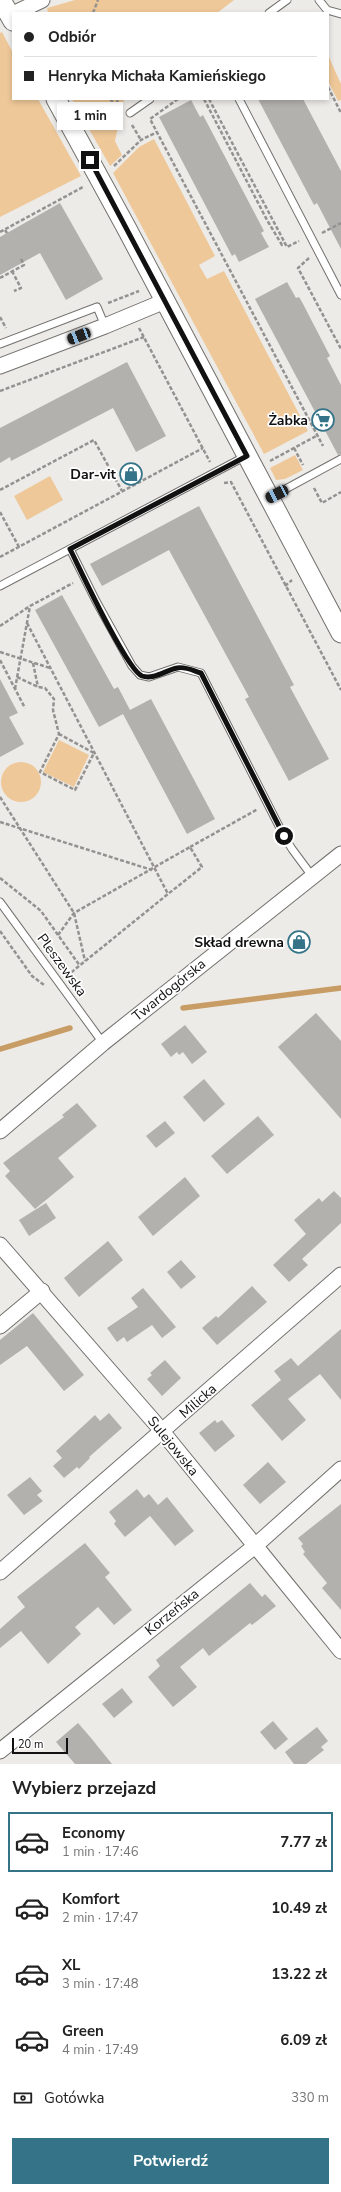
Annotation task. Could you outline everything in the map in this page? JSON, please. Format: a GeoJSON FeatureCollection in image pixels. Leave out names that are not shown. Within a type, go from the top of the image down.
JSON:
{"type":"FeatureCollection","features":[{"type":"Feature","properties":{"kind":"street"},"geometry":{"type":"LineString","coordinates":[[12,12],[42,0]]}},
{"type":"Feature","properties":{"kind":"street"},"geometry":{"type":"LineString","coordinates":[[57,100],[341,633]]}},
{"type":"Feature","properties":{"kind":"street"},"geometry":{"type":"LineString","coordinates":[[0,366],[132,316],[165,301]]}},
{"type":"Feature","properties":{"kind":"street","name":"Twardogórska"},"geometry":{"type":"LineString","coordinates":[[0,1131],[103,1043],[341,854]]}},
{"type":"Feature","properties":{"kind":"street","name":"Sulejowska"},"geometry":{"type":"LineString","coordinates":[[0,1245],[42,1291],[162,1432],[341,1651]]}},
{"type":"Feature","properties":{"kind":"street","name":"Milicka"},"geometry":{"type":"LineString","coordinates":[[0,1572],[341,1276]]}},
{"type":"Feature","properties":{"kind":"street"},"geometry":{"type":"LineString","coordinates":[[0,1326],[42,1291]]}},
{"type":"Feature","properties":{"kind":"street","name":"Korzeńska"},"geometry":{"type":"LineString","coordinates":[[0,1750],[255,1546],[341,1469]]}},
{"type":"Feature","properties":{"kind":"lane"},"geometry":{"type":"LineString","coordinates":[[270,12],[287,0]]}},
{"type":"Feature","properties":{"kind":"lane"},"geometry":{"type":"LineString","coordinates":[[319,0],[327,10],[341,14]]}},
{"type":"Feature","properties":{"kind":"lane"},"geometry":{"type":"LineString","coordinates":[[130,113],[149,100]]}},
{"type":"Feature","properties":{"kind":"lane"},"geometry":{"type":"LineString","coordinates":[[239,100],[341,295]]}},
{"type":"Feature","properties":{"kind":"lane"},"geometry":{"type":"LineString","coordinates":[[0,344],[97,307],[105,326]]}},
{"type":"Feature","properties":{"kind":"lane"},"geometry":{"type":"LineString","coordinates":[[0,586],[247,456]]}},
{"type":"Feature","properties":{"kind":"lane"},"geometry":{"type":"LineString","coordinates":[[269,498],[341,459]]}},
{"type":"Feature","properties":{"kind":"lane"},"geometry":{"type":"LineString","coordinates":[[70,549],[132,666],[140,675],[149,677],[178,667],[201,673],[292,849],[312,876]]}},
{"type":"Feature","properties":{"kind":"lane","name":"Pleszewska"},"geometry":{"type":"LineString","coordinates":[[0,902],[103,1043]]}},
{"type":"Feature","properties":{"kind":"path"},"geometry":{"type":"LineString","coordinates":[[93,12],[98,0]]}},
{"type":"Feature","properties":{"kind":"path"},"geometry":{"type":"LineString","coordinates":[[329,89],[341,113]]}},
{"type":"Feature","properties":{"kind":"path"},"geometry":{"type":"LineString","coordinates":[[111,100],[118,107]]}},
{"type":"Feature","properties":{"kind":"path"},"geometry":{"type":"LineString","coordinates":[[177,100],[150,119],[324,446]]}},
{"type":"Feature","properties":{"kind":"path"},"geometry":{"type":"LineString","coordinates":[[205,100],[267,220],[282,245],[285,243]]}},
{"type":"Feature","properties":{"kind":"path"},"geometry":{"type":"LineString","coordinates":[[210,100],[287,247],[302,239],[311,238]]}},
{"type":"Feature","properties":{"kind":"path"},"geometry":{"type":"LineString","coordinates":[[108,172],[141,140],[157,132]]}},
{"type":"Feature","properties":{"kind":"path"},"geometry":{"type":"LineString","coordinates":[[0,232],[75,192]]}},
{"type":"Feature","properties":{"kind":"path"},"geometry":{"type":"LineString","coordinates":[[324,232],[341,223]]}},
{"type":"Feature","properties":{"kind":"path"},"geometry":{"type":"LineString","coordinates":[[319,254],[307,259],[298,268],[341,349]]}},
{"type":"Feature","properties":{"kind":"path"},"geometry":{"type":"LineString","coordinates":[[0,278],[24,265],[21,259]]}},
{"type":"Feature","properties":{"kind":"path"},"geometry":{"type":"LineString","coordinates":[[12,271],[21,288],[14,292]]}},
{"type":"Feature","properties":{"kind":"path"},"geometry":{"type":"LineString","coordinates":[[97,307],[145,289]]}},
{"type":"Feature","properties":{"kind":"path"},"geometry":{"type":"LineString","coordinates":[[132,316],[211,464]]}},
{"type":"Feature","properties":{"kind":"path"},"geometry":{"type":"LineString","coordinates":[[0,391],[144,337]]}},
{"type":"Feature","properties":{"kind":"path"},"geometry":{"type":"LineString","coordinates":[[264,464],[318,435]]}},
{"type":"Feature","properties":{"kind":"path"},"geometry":{"type":"LineString","coordinates":[[0,490],[94,440],[122,491]]}},
{"type":"Feature","properties":{"kind":"path"},"geometry":{"type":"LineString","coordinates":[[0,557],[203,448]]}},
{"type":"Feature","properties":{"kind":"path"},"geometry":{"type":"LineString","coordinates":[[294,448],[309,476]]}},
{"type":"Feature","properties":{"kind":"path"},"geometry":{"type":"LineString","coordinates":[[218,477],[222,484],[231,482],[341,690]]}},
{"type":"Feature","properties":{"kind":"path"},"geometry":{"type":"LineString","coordinates":[[312,486],[322,503],[341,492]]}},
{"type":"Feature","properties":{"kind":"path"},"geometry":{"type":"LineString","coordinates":[[0,512],[19,547]]}},
{"type":"Feature","properties":{"kind":"path"},"geometry":{"type":"LineString","coordinates":[[0,626],[30,606],[84,577]]}},
{"type":"Feature","properties":{"kind":"path"},"geometry":{"type":"LineString","coordinates":[[15,688],[30,606]]}},
{"type":"Feature","properties":{"kind":"path"},"geometry":{"type":"LineString","coordinates":[[27,623],[168,894]]}},
{"type":"Feature","properties":{"kind":"path"},"geometry":{"type":"LineString","coordinates":[[0,652],[51,668]]}},
{"type":"Feature","properties":{"kind":"path"},"geometry":{"type":"LineString","coordinates":[[0,660],[25,708]]}},
{"type":"Feature","properties":{"kind":"path"},"geometry":{"type":"LineString","coordinates":[[33,663],[38,687]]}},
{"type":"Feature","properties":{"kind":"path"},"geometry":{"type":"LineString","coordinates":[[17,677],[38,687],[45,688],[54,699],[53,710],[59,734],[40,772],[75,790],[94,753]]}},
{"type":"Feature","properties":{"kind":"path"},"geometry":{"type":"LineString","coordinates":[[59,734],[94,753]]}},
{"type":"Feature","properties":{"kind":"path"},"geometry":{"type":"LineString","coordinates":[[0,797],[74,913],[85,961]]}},
{"type":"Feature","properties":{"kind":"path"},"geometry":{"type":"LineString","coordinates":[[58,935],[74,913],[268,803]]}},
{"type":"Feature","properties":{"kind":"path"},"geometry":{"type":"LineString","coordinates":[[0,822],[154,869]]}},
{"type":"Feature","properties":{"kind":"path"},"geometry":{"type":"LineString","coordinates":[[0,931],[32,976],[47,988],[59,983],[202,867],[190,847]]}},
{"type":"Feature","properties":{"kind":"path"},"geometry":{"type":"LineString","coordinates":[[0,878],[41,911],[80,966]]}},
{"type":"Feature","properties":{"kind":"shaded area"},"geometry":{"type":"Polygon","coordinates":[[[75,0],[234,0],[218,12],[48,12],[47,8],[75,0]]]}},
{"type":"Feature","properties":{"kind":"shaded area"},"geometry":{"type":"Polygon","coordinates":[[[2,32],[12,51],[12,100],[39,100],[81,176],[0,217],[0,33],[2,32]]]}},
{"type":"Feature","properties":{"kind":"shaded area"},"geometry":{"type":"Polygon","coordinates":[[[329,57],[341,84],[341,100],[338,101],[329,83],[329,57]]]}},
{"type":"Feature","properties":{"kind":"shaded area"},"geometry":{"type":"Polygon","coordinates":[[[73,100],[124,100],[115,141],[122,155],[110,166],[73,100]]]}},
{"type":"Feature","properties":{"kind":"shaded area"},"geometry":{"type":"Polygon","coordinates":[[[154,139],[215,256],[199,265],[207,279],[224,271],[308,431],[264,454],[113,173],[139,147],[154,139]]]}},
{"type":"Feature","properties":{"kind":"shaded area"},"geometry":{"type":"Polygon","coordinates":[[[295,455],[303,470],[285,479],[276,480],[270,468],[295,455]]]}},
{"type":"Feature","properties":{"kind":"shaded area"},"geometry":{"type":"Polygon","coordinates":[[[50,476],[63,500],[27,520],[14,496],[50,476]]]}},
{"type":"Feature","properties":{"kind":"shaded area"},"geometry":{"type":"Polygon","coordinates":[[[59,740],[89,755],[74,787],[43,772],[59,740]]]}},
{"type":"Feature","properties":{"kind":"shaded area"},"geometry":{"type":"Polygon","coordinates":[[[21,762],[29,764],[35,768],[39,774],[41,782],[39,790],[35,796],[29,800],[21,802],[13,800],[7,796],[3,790],[1,782],[3,774],[7,768],[13,764],[21,762]]]}},
{"type":"Feature","properties":{"kind":"building"},"geometry":{"type":"Polygon","coordinates":[[[191,100],[200,117],[203,115],[264,231],[261,233],[269,247],[239,262],[235,254],[232,256],[159,117],[191,100]]]}},
{"type":"Feature","properties":{"kind":"building"},"geometry":{"type":"Polygon","coordinates":[[[259,100],[304,100],[341,171],[341,249],[317,203],[314,205],[259,100]]]}},
{"type":"Feature","properties":{"kind":"building"},"geometry":{"type":"Polygon","coordinates":[[[60,203],[103,279],[66,300],[40,253],[0,275],[0,237],[60,203]]]}},
{"type":"Feature","properties":{"kind":"building"},"geometry":{"type":"Polygon","coordinates":[[[287,282],[296,298],[299,297],[302,302],[330,356],[327,358],[341,385],[341,454],[338,455],[255,299],[287,282]]]}},
{"type":"Feature","properties":{"kind":"building"},"geometry":{"type":"Polygon","coordinates":[[[127,362],[166,436],[136,452],[113,408],[11,461],[10,457],[0,463],[0,428],[127,362]]]}},
{"type":"Feature","properties":{"kind":"building"},"geometry":{"type":"Polygon","coordinates":[[[199,506],[294,685],[290,687],[329,759],[289,781],[245,699],[249,697],[169,550],[102,586],[90,564],[199,506]]]}},
{"type":"Feature","properties":{"kind":"building"},"geometry":{"type":"Polygon","coordinates":[[[62,595],[114,689],[118,687],[130,710],[151,699],[215,819],[187,834],[123,714],[99,727],[35,610],[62,595]]]}},
{"type":"Feature","properties":{"kind":"building"},"geometry":{"type":"Polygon","coordinates":[[[0,679],[18,713],[9,717],[24,744],[0,757],[0,679]]]}},
{"type":"Feature","properties":{"kind":"building"},"geometry":{"type":"Polygon","coordinates":[[[316,1013],[341,1041],[341,1119],[278,1047],[316,1013]]]}},
{"type":"Feature","properties":{"kind":"building"},"geometry":{"type":"Polygon","coordinates":[[[185,1025],[207,1052],[192,1064],[183,1052],[179,1055],[177,1052],[171,1057],[161,1044],[185,1025]]]}},
{"type":"Feature","properties":{"kind":"building"},"geometry":{"type":"Polygon","coordinates":[[[204,1079],[225,1104],[204,1122],[183,1097],[204,1079]]]}},
{"type":"Feature","properties":{"kind":"building"},"geometry":{"type":"Polygon","coordinates":[[[77,1103],[97,1126],[58,1158],[74,1177],[35,1209],[5,1176],[10,1171],[3,1163],[64,1117],[62,1115],[77,1103]]]}},
{"type":"Feature","properties":{"kind":"building"},"geometry":{"type":"Polygon","coordinates":[[[258,1116],[274,1135],[227,1174],[211,1156],[258,1116]]]}},
{"type":"Feature","properties":{"kind":"building"},"geometry":{"type":"Polygon","coordinates":[[[165,1121],[175,1133],[156,1148],[146,1136],[165,1121]]]}},
{"type":"Feature","properties":{"kind":"building"},"geometry":{"type":"Polygon","coordinates":[[[185,1177],[200,1196],[153,1236],[138,1217],[185,1177]]]}},
{"type":"Feature","properties":{"kind":"building"},"geometry":{"type":"Polygon","coordinates":[[[334,1191],[341,1198],[341,1223],[302,1259],[308,1265],[289,1282],[273,1265],[306,1234],[294,1220],[319,1198],[322,1202],[334,1191]]]}},
{"type":"Feature","properties":{"kind":"building"},"geometry":{"type":"Polygon","coordinates":[[[46,1203],[56,1218],[29,1236],[19,1220],[46,1203]]]}},
{"type":"Feature","properties":{"kind":"building"},"geometry":{"type":"Polygon","coordinates":[[[108,1241],[123,1260],[79,1297],[64,1278],[108,1241]]]}},
{"type":"Feature","properties":{"kind":"building"},"geometry":{"type":"Polygon","coordinates":[[[181,1260],[196,1277],[181,1289],[167,1272],[181,1260]]]}},
{"type":"Feature","properties":{"kind":"building"},"geometry":{"type":"Polygon","coordinates":[[[252,1286],[267,1302],[217,1345],[202,1328],[216,1316],[218,1318],[252,1286]]]}},
{"type":"Feature","properties":{"kind":"building"},"geometry":{"type":"Polygon","coordinates":[[[143,1288],[176,1327],[162,1338],[152,1325],[127,1342],[124,1337],[117,1342],[107,1328],[138,1307],[131,1298],[143,1288]]]}},
{"type":"Feature","properties":{"kind":"building"},"geometry":{"type":"Polygon","coordinates":[[[33,1313],[84,1375],[64,1391],[27,1346],[0,1365],[0,1340],[33,1313]]]}},
{"type":"Feature","properties":{"kind":"building"},"geometry":{"type":"Polygon","coordinates":[[[341,1329],[341,1400],[320,1374],[288,1399],[306,1420],[282,1441],[251,1405],[281,1380],[274,1371],[291,1358],[298,1366],[341,1329]]]}},
{"type":"Feature","properties":{"kind":"building"},"geometry":{"type":"Polygon","coordinates":[[[165,1360],[181,1378],[162,1396],[147,1379],[152,1375],[150,1373],[165,1360]]]}},
{"type":"Feature","properties":{"kind":"building"},"geometry":{"type":"Polygon","coordinates":[[[109,1413],[122,1428],[89,1457],[90,1458],[79,1469],[77,1467],[64,1478],[53,1466],[62,1458],[56,1451],[95,1415],[100,1421],[109,1413]]]}},
{"type":"Feature","properties":{"kind":"building"},"geometry":{"type":"Polygon","coordinates":[[[215,1420],[217,1423],[222,1420],[235,1436],[215,1452],[199,1433],[215,1420]]]}},
{"type":"Feature","properties":{"kind":"building"},"geometry":{"type":"Polygon","coordinates":[[[268,1462],[286,1482],[260,1504],[243,1485],[268,1462]]]}},
{"type":"Feature","properties":{"kind":"building"},"geometry":{"type":"Polygon","coordinates":[[[30,1477],[42,1491],[37,1495],[43,1501],[24,1515],[7,1495],[30,1477]]]}},
{"type":"Feature","properties":{"kind":"building"},"geometry":{"type":"Polygon","coordinates":[[[137,1489],[144,1498],[149,1494],[158,1505],[167,1497],[194,1531],[175,1546],[150,1516],[125,1537],[114,1524],[116,1521],[109,1512],[137,1489]]]}},
{"type":"Feature","properties":{"kind":"building"},"geometry":{"type":"Polygon","coordinates":[[[341,1504],[341,1610],[322,1588],[327,1583],[303,1554],[305,1552],[301,1546],[303,1544],[298,1538],[341,1504]]]}},
{"type":"Feature","properties":{"kind":"building"},"geometry":{"type":"Polygon","coordinates":[[[85,1543],[110,1573],[105,1577],[132,1610],[114,1625],[98,1607],[75,1627],[81,1634],[48,1664],[21,1631],[0,1648],[0,1629],[25,1607],[17,1597],[85,1543]]]}},
{"type":"Feature","properties":{"kind":"building"},"geometry":{"type":"Polygon","coordinates":[[[250,1583],[262,1597],[265,1594],[276,1606],[252,1625],[250,1623],[209,1656],[203,1648],[180,1667],[197,1687],[173,1707],[148,1677],[160,1666],[156,1660],[250,1583]]]}},
{"type":"Feature","properties":{"kind":"building"},"geometry":{"type":"Polygon","coordinates":[[[122,1688],[133,1702],[114,1718],[102,1704],[122,1688]]]}},
{"type":"Feature","properties":{"kind":"building"},"geometry":{"type":"Polygon","coordinates":[[[273,1721],[288,1739],[275,1750],[260,1732],[273,1721]]]}},
{"type":"Feature","properties":{"kind":"building"},"geometry":{"type":"Polygon","coordinates":[[[78,1723],[112,1764],[75,1764],[56,1742],[78,1723]]]}},
{"type":"Feature","properties":{"kind":"building"},"geometry":{"type":"Polygon","coordinates":[[[317,1727],[328,1741],[321,1747],[324,1750],[306,1764],[294,1764],[285,1752],[317,1727]]]}},
{"type":"Feature","properties":{"kind":"waterway"},"geometry":{"type":"LineString","coordinates":[[183,1008],[341,988]]}},
{"type":"Feature","properties":{"kind":"waterway"},"geometry":{"type":"LineString","coordinates":[[0,1049],[70,1028]]}},
{"type":"Feature","properties":{"kind":"place","name":"Żabka"},"geometry":{"type":"Point","coordinates":[323,420]}},
{"type":"Feature","properties":{"kind":"place","name":"Dar-vit"},"geometry":{"type":"Point","coordinates":[131,474]}},
{"type":"Feature","properties":{"kind":"place","name":"Skład drewna"},"geometry":{"type":"Point","coordinates":[299,942]}},
{"type":"Feature","properties":{"kind":"route"},"geometry":{"type":"LineString","coordinates":[[90,160],[247,456],[70,549],[96,601],[132,666],[140,675],[149,677],[178,667],[201,673],[284,836]]}}]}
